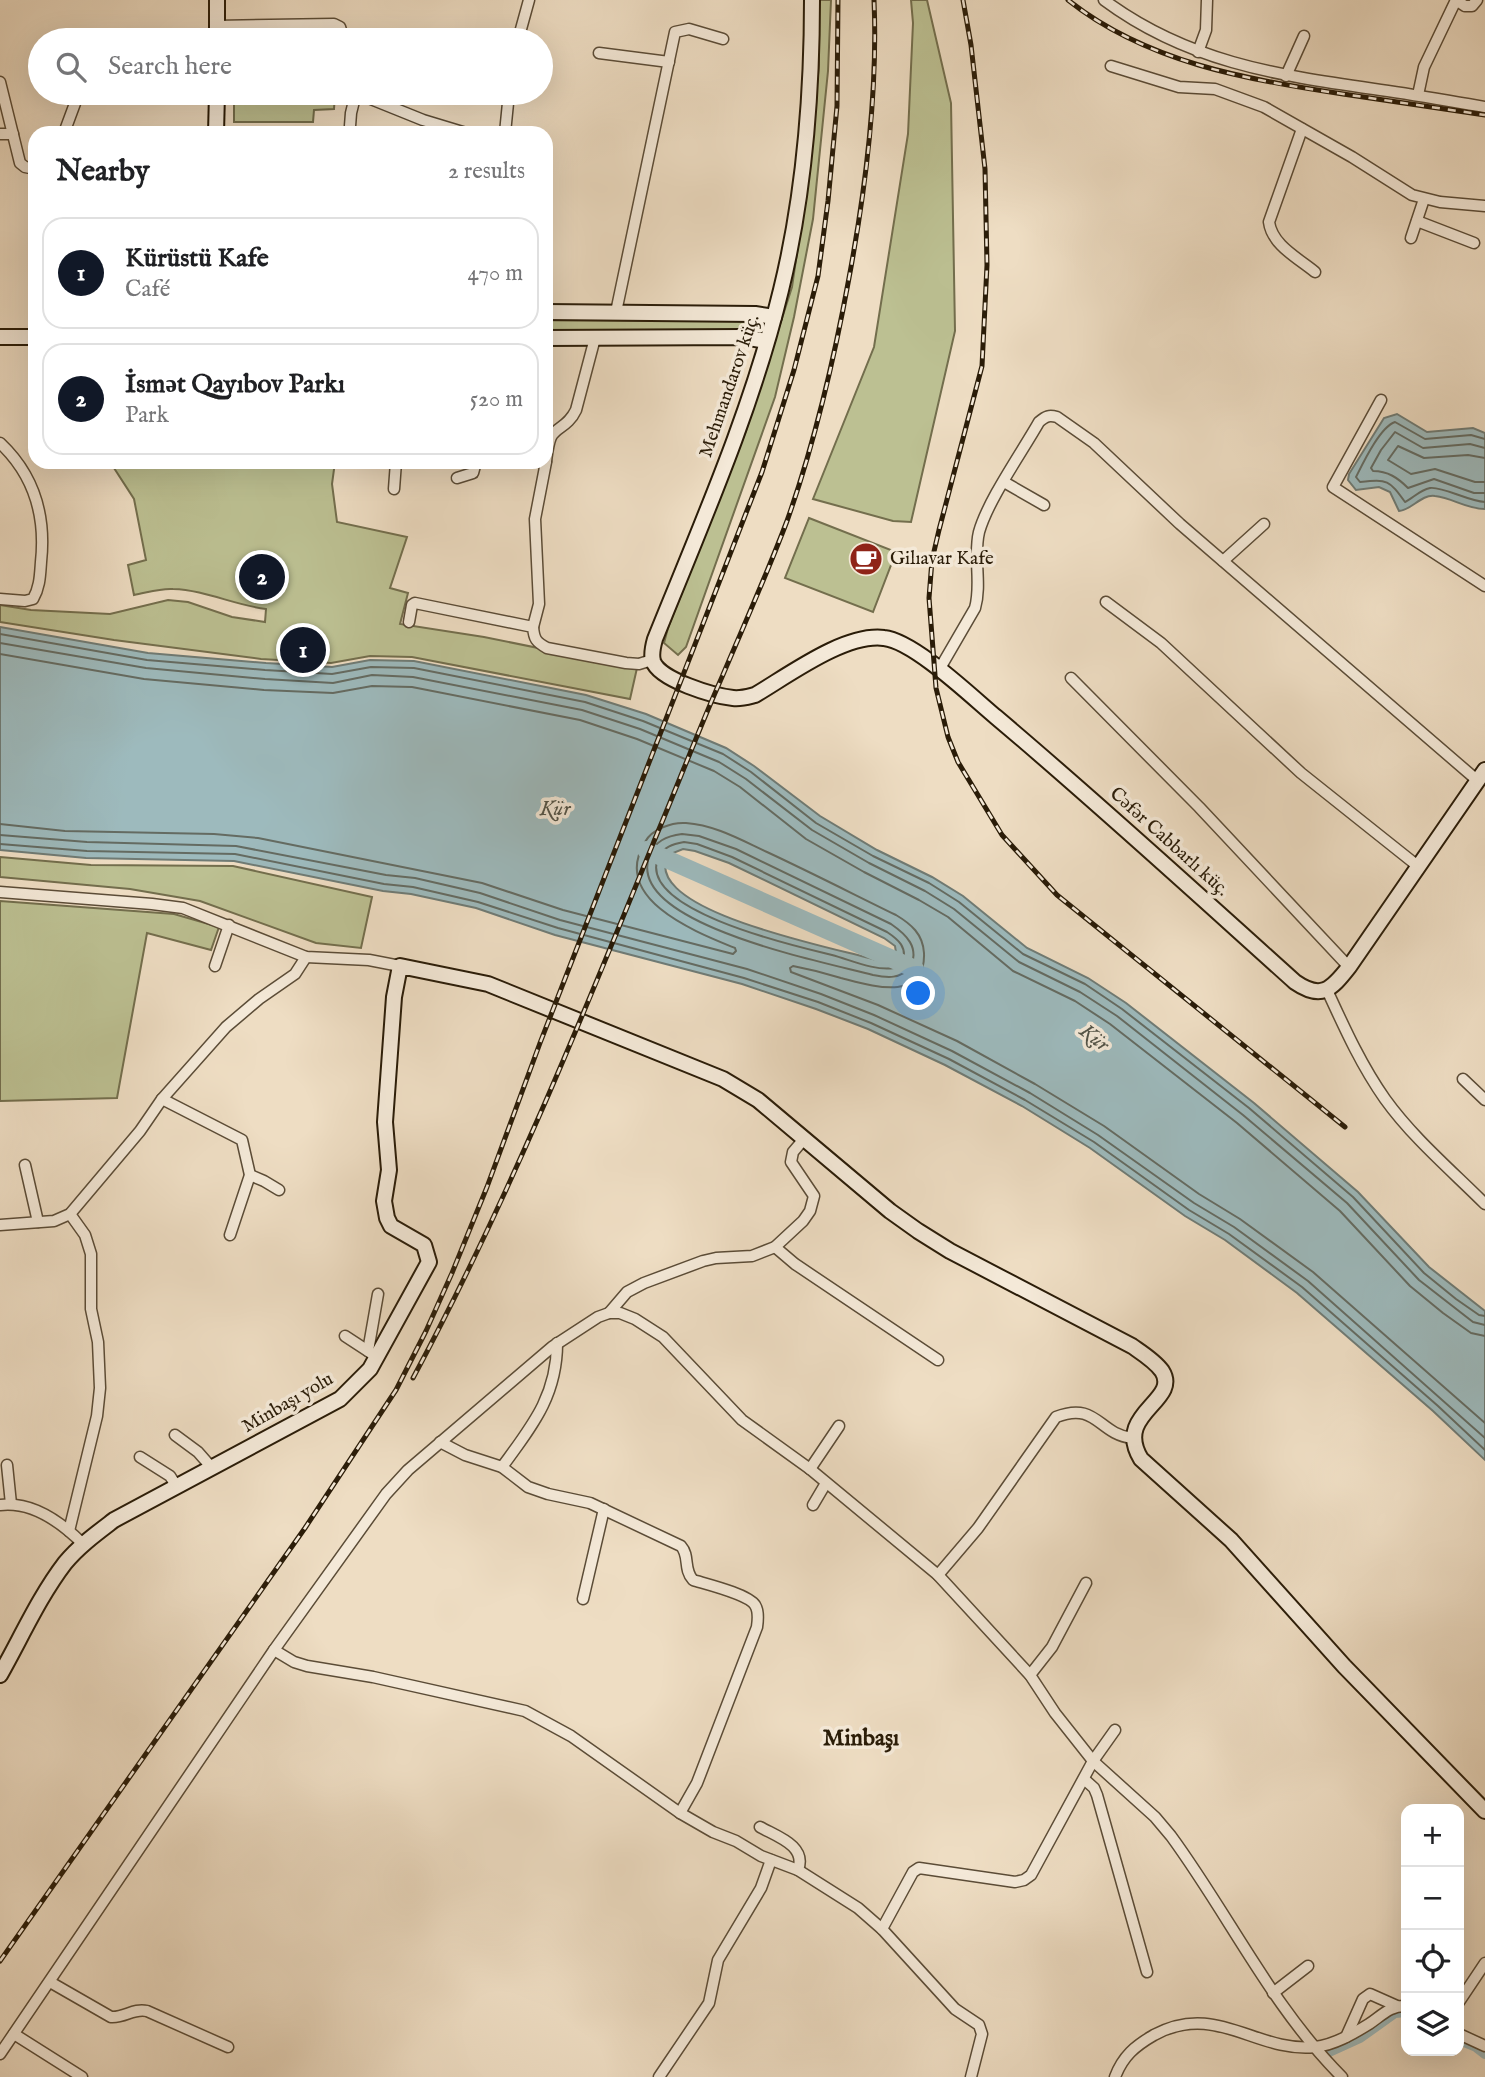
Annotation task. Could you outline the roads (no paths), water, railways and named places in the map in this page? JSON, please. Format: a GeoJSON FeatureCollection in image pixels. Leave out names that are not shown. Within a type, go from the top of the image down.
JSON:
{"type":"FeatureCollection","features":[{"type":"Feature","properties":{"kind":"street"},"geometry":{"type":"LineString","coordinates":[[217,0],[217,28]]}},
{"type":"Feature","properties":{"kind":"street"},"geometry":{"type":"LineString","coordinates":[[521,28],[529,0]]}},
{"type":"Feature","properties":{"kind":"street","name":"Mehmandarov küç."},"geometry":{"type":"LineString","coordinates":[[652,660],[655,639],[711,500],[774,317],[786,271],[796,214],[811,80],[812,0]]}},
{"type":"Feature","properties":{"kind":"street"},"geometry":{"type":"LineString","coordinates":[[1104,0],[1143,27],[1198,52],[1231,63],[1286,76],[1485,107]]}},
{"type":"Feature","properties":{"kind":"street"},"geometry":{"type":"LineString","coordinates":[[1198,52],[1206,30],[1207,0]]}},
{"type":"Feature","properties":{"kind":"street"},"geometry":{"type":"LineString","coordinates":[[1418,95],[1424,67],[1456,0],[1465,6],[1472,6],[1477,0]]}},
{"type":"Feature","properties":{"kind":"street"},"geometry":{"type":"LineString","coordinates":[[282,28],[334,24],[340,28]]}},
{"type":"Feature","properties":{"kind":"street"},"geometry":{"type":"LineString","coordinates":[[616,312],[676,32],[681,29],[723,39]]}},
{"type":"Feature","properties":{"kind":"street"},"geometry":{"type":"LineString","coordinates":[[1286,76],[1304,36]]}},
{"type":"Feature","properties":{"kind":"street"},"geometry":{"type":"LineString","coordinates":[[599,53],[669,62]]}},
{"type":"Feature","properties":{"kind":"street"},"geometry":{"type":"LineString","coordinates":[[1111,66],[1179,87],[1215,89],[1264,107],[1424,199],[1485,206]]}},
{"type":"Feature","properties":{"kind":"street"},"geometry":{"type":"LineString","coordinates":[[0,82],[20,163],[28,168]]}},
{"type":"Feature","properties":{"kind":"street"},"geometry":{"type":"LineString","coordinates":[[67,126],[74,105]]}},
{"type":"Feature","properties":{"kind":"street"},"geometry":{"type":"LineString","coordinates":[[216,105],[216,126]]}},
{"type":"Feature","properties":{"kind":"street"},"geometry":{"type":"LineString","coordinates":[[350,126],[353,105]]}},
{"type":"Feature","properties":{"kind":"street"},"geometry":{"type":"LineString","coordinates":[[386,105],[443,126]]}},
{"type":"Feature","properties":{"kind":"street"},"geometry":{"type":"LineString","coordinates":[[506,126],[508,105]]}},
{"type":"Feature","properties":{"kind":"street"},"geometry":{"type":"LineString","coordinates":[[1302,129],[1269,222],[1275,240],[1315,272]]}},
{"type":"Feature","properties":{"kind":"street"},"geometry":{"type":"LineString","coordinates":[[0,134],[13,134]]}},
{"type":"Feature","properties":{"kind":"street"},"geometry":{"type":"LineString","coordinates":[[1411,238],[1424,199]]}},
{"type":"Feature","properties":{"kind":"street"},"geometry":{"type":"LineString","coordinates":[[1417,221],[1474,243]]}},
{"type":"Feature","properties":{"kind":"street"},"geometry":{"type":"LineString","coordinates":[[553,312],[755,314],[774,317]]}},
{"type":"Feature","properties":{"kind":"street"},"geometry":{"type":"LineString","coordinates":[[0,337],[28,337]]}},
{"type":"Feature","properties":{"kind":"street"},"geometry":{"type":"LineString","coordinates":[[553,338],[743,337],[766,341]]}},
{"type":"Feature","properties":{"kind":"street"},"geometry":{"type":"LineString","coordinates":[[553,434],[571,421],[576,410],[595,338]]}},
{"type":"Feature","properties":{"kind":"street"},"geometry":{"type":"LineString","coordinates":[[1381,400],[1333,487],[1485,586]]}},
{"type":"Feature","properties":{"kind":"street"},"geometry":{"type":"LineString","coordinates":[[939,670],[975,608],[978,598],[979,533],[1004,482],[1040,422],[1045,416],[1057,417],[1094,443],[1223,561],[1482,776],[1349,967],[1327,990],[1353,1047],[1385,1099],[1409,1129],[1485,1204]]}},
{"type":"Feature","properties":{"kind":"street"},"geometry":{"type":"LineString","coordinates":[[0,443],[22,467],[32,486],[39,508],[44,541],[38,590],[33,599],[0,599]]}},
{"type":"Feature","properties":{"kind":"street"},"geometry":{"type":"LineString","coordinates":[[394,489],[395,469]]}},
{"type":"Feature","properties":{"kind":"street"},"geometry":{"type":"LineString","coordinates":[[457,478],[474,473],[475,469]]}},
{"type":"Feature","properties":{"kind":"street"},"geometry":{"type":"LineString","coordinates":[[545,469],[535,519],[539,604],[533,627],[534,638],[537,643],[547,648],[626,663],[639,664],[652,660]]}},
{"type":"Feature","properties":{"kind":"street"},"geometry":{"type":"LineString","coordinates":[[1004,482],[1044,505]]}},
{"type":"Feature","properties":{"kind":"street"},"geometry":{"type":"LineString","coordinates":[[1223,561],[1264,524]]}},
{"type":"Feature","properties":{"kind":"street"},"geometry":{"type":"LineString","coordinates":[[1106,602],[1161,643],[1301,773],[1419,867]]}},
{"type":"Feature","properties":{"kind":"street"},"geometry":{"type":"LineString","coordinates":[[409,622],[412,605],[415,603],[533,627]]}},
{"type":"Feature","properties":{"kind":"street","name":"Cəfər Cabbarlı küç."},"geometry":{"type":"LineString","coordinates":[[652,660],[664,674],[696,689],[743,698],[755,695],[840,647],[875,637],[897,640],[939,670],[1078,786],[1295,982],[1318,993],[1327,990]]}},
{"type":"Feature","properties":{"kind":"street"},"geometry":{"type":"LineString","coordinates":[[1071,678],[1199,807],[1349,967]]}},
{"type":"Feature","properties":{"kind":"street"},"geometry":{"type":"LineString","coordinates":[[0,892],[183,908],[306,957],[369,960],[488,984],[699,1068],[739,1088],[758,1100],[890,1211],[918,1231],[950,1251],[1132,1346],[1162,1370],[1166,1381],[1164,1391],[1135,1426],[1132,1438],[1141,1459],[1231,1539],[1344,1666],[1485,1811]]}},
{"type":"Feature","properties":{"kind":"street"},"geometry":{"type":"LineString","coordinates":[[215,966],[229,925]]}},
{"type":"Feature","properties":{"kind":"street"},"geometry":{"type":"LineString","coordinates":[[0,1226],[54,1221],[70,1214],[140,1131],[162,1099],[226,1027],[259,999],[295,974],[306,957]]}},
{"type":"Feature","properties":{"kind":"street","name":"Minbaşı yolu"},"geometry":{"type":"LineString","coordinates":[[0,1675],[50,1586],[83,1545],[114,1520],[340,1399],[360,1381],[373,1354],[429,1262],[424,1245],[391,1226],[384,1201],[389,1170],[385,1133],[390,1052],[395,984],[400,966]]}},
{"type":"Feature","properties":{"kind":"street"},"geometry":{"type":"LineString","coordinates":[[1463,1079],[1485,1100]]}},
{"type":"Feature","properties":{"kind":"street"},"geometry":{"type":"LineString","coordinates":[[162,1099],[239,1137],[247,1156],[250,1175],[230,1235]]}},
{"type":"Feature","properties":{"kind":"street"},"geometry":{"type":"LineString","coordinates":[[0,2054],[274,1650],[386,1494],[440,1441],[557,1343],[609,1313],[627,1292],[703,1261],[752,1256],[775,1247],[803,1222],[810,1211],[814,1196],[791,1162],[793,1152],[804,1139]]}},
{"type":"Feature","properties":{"kind":"street"},"geometry":{"type":"LineString","coordinates":[[26,1165],[38,1222]]}},
{"type":"Feature","properties":{"kind":"street"},"geometry":{"type":"LineString","coordinates":[[250,1175],[279,1190]]}},
{"type":"Feature","properties":{"kind":"street"},"geometry":{"type":"LineString","coordinates":[[69,1531],[97,1416],[100,1388],[98,1342],[91,1309],[92,1254],[85,1235],[70,1214]]}},
{"type":"Feature","properties":{"kind":"street"},"geometry":{"type":"LineString","coordinates":[[775,1247],[795,1264],[938,1360]]}},
{"type":"Feature","properties":{"kind":"street"},"geometry":{"type":"LineString","coordinates":[[345,1336],[373,1354],[378,1294]]}},
{"type":"Feature","properties":{"kind":"street"},"geometry":{"type":"LineString","coordinates":[[609,1313],[620,1313],[635,1319],[663,1337],[730,1410],[810,1469],[938,1575],[1030,1675],[1055,1713],[1093,1761],[1155,1817],[1171,1836],[1273,1993],[1342,2077]]}},
{"type":"Feature","properties":{"kind":"street"},"geometry":{"type":"LineString","coordinates":[[502,1467],[538,1417],[550,1392],[557,1363],[557,1343]]}},
{"type":"Feature","properties":{"kind":"street"},"geometry":{"type":"LineString","coordinates":[[938,1575],[978,1528],[1056,1417],[1077,1411],[1117,1434],[1132,1438]]}},
{"type":"Feature","properties":{"kind":"street"},"geometry":{"type":"LineString","coordinates":[[810,1469],[839,1426]]}},
{"type":"Feature","properties":{"kind":"street"},"geometry":{"type":"LineString","coordinates":[[175,1435],[198,1452],[212,1468]]}},
{"type":"Feature","properties":{"kind":"street"},"geometry":{"type":"LineString","coordinates":[[440,1441],[465,1455],[502,1467],[528,1487],[590,1503],[681,1546],[685,1551],[688,1575],[693,1580],[747,1598],[755,1604],[757,1627],[697,1783],[680,1813]]}},
{"type":"Feature","properties":{"kind":"street"},"geometry":{"type":"LineString","coordinates":[[140,1457],[170,1476],[177,1487]]}},
{"type":"Feature","properties":{"kind":"street"},"geometry":{"type":"LineString","coordinates":[[7,1465],[6,1504],[39,1512],[69,1531],[83,1545]]}},
{"type":"Feature","properties":{"kind":"street"},"geometry":{"type":"LineString","coordinates":[[813,1504],[826,1483]]}},
{"type":"Feature","properties":{"kind":"street"},"geometry":{"type":"LineString","coordinates":[[583,1599],[604,1509]]}},
{"type":"Feature","properties":{"kind":"street"},"geometry":{"type":"LineString","coordinates":[[1030,1675],[1052,1647],[1086,1583]]}},
{"type":"Feature","properties":{"kind":"street"},"geometry":{"type":"LineString","coordinates":[[274,1650],[293,1662],[307,1666],[387,1680],[525,1711],[571,1736],[680,1813],[713,1832],[798,1870],[858,1908],[883,1929],[955,2009],[979,2025],[982,2034],[971,2077]]}},
{"type":"Feature","properties":{"kind":"street"},"geometry":{"type":"LineString","coordinates":[[883,1929],[913,1872],[919,1868],[1015,1882],[1031,1875],[1093,1761],[1115,1730]]}},
{"type":"Feature","properties":{"kind":"street"},"geometry":{"type":"LineString","coordinates":[[1084,1779],[1097,1795],[1147,1972]]}},
{"type":"Feature","properties":{"kind":"street"},"geometry":{"type":"LineString","coordinates":[[760,1827],[794,1847],[800,1854],[798,1870]]}},
{"type":"Feature","properties":{"kind":"street"},"geometry":{"type":"LineString","coordinates":[[659,2077],[709,2003],[718,1960],[761,1888],[771,1860]]}},
{"type":"Feature","properties":{"kind":"street"},"geometry":{"type":"LineString","coordinates":[[1464,1994],[1485,1963]]}},
{"type":"Feature","properties":{"kind":"street"},"geometry":{"type":"LineString","coordinates":[[1273,1993],[1308,1966]]}},
{"type":"Feature","properties":{"kind":"street"},"geometry":{"type":"LineString","coordinates":[[50,1982],[111,2017],[119,2017],[138,2009],[147,2011],[228,2047]]}},
{"type":"Feature","properties":{"kind":"street"},"geometry":{"type":"LineString","coordinates":[[1346,2037],[1363,1999],[1370,1993],[1401,2006]]}},
{"type":"Feature","properties":{"kind":"street"},"geometry":{"type":"LineString","coordinates":[[1115,2077],[1128,2053],[1138,2044],[1164,2030],[1182,2025],[1215,2024],[1284,2044],[1315,2047],[1346,2037],[1401,2007]]}},
{"type":"Feature","properties":{"kind":"street"},"geometry":{"type":"LineString","coordinates":[[14,2034],[82,2077]]}},
{"type":"Feature","properties":{"kind":"street"},"geometry":{"type":"LineString","coordinates":[[1464,2036],[1485,2046]]}},
{"type":"Feature","properties":{"kind":"water"},"geometry":{"type":"Polygon","coordinates":[[[1397,414],[1427,432],[1473,428],[1485,433],[1485,509],[1430,496],[1399,511],[1390,492],[1379,487],[1356,490],[1348,480],[1349,474],[1384,418],[1397,414]]]}},
{"type":"Feature","properties":{"kind":"water","name":"Kür"},"geometry":{"type":"Polygon","coordinates":[[[0,627],[148,653],[266,663],[332,667],[370,660],[414,661],[586,695],[646,714],[726,748],[820,816],[963,896],[1027,948],[1088,978],[1126,1003],[1254,1103],[1358,1192],[1429,1267],[1485,1311],[1485,1460],[1297,1293],[1225,1240],[1185,1216],[1090,1148],[1022,1106],[945,1065],[868,1029],[742,984],[555,935],[476,908],[411,894],[383,891],[234,861],[86,858],[0,850],[0,627]],[[683,849],[668,855],[667,875],[683,894],[712,910],[787,937],[876,960],[887,962],[897,959],[895,946],[884,938],[729,863],[683,849]]]}},
{"type":"Feature","properties":{"kind":"waterway","name":"Kür"},"geometry":{"type":"LineString","coordinates":[[646,850],[915,969]]}},
{"type":"Feature","properties":{"kind":"waterway"},"geometry":{"type":"LineString","coordinates":[[1327,2053],[1360,2038],[1395,2013],[1401,2012]]}},
{"type":"Feature","properties":{"kind":"waterway"},"geometry":{"type":"LineString","coordinates":[[1464,2042],[1485,2054]]}},
{"type":"Feature","properties":{"kind":"railway"},"geometry":{"type":"LineString","coordinates":[[0,1961],[305,1528],[396,1390],[452,1273],[762,472],[794,370],[818,276],[828,201],[837,106],[838,0]]}},
{"type":"Feature","properties":{"kind":"railway"},"geometry":{"type":"LineString","coordinates":[[413,1378],[480,1245],[542,1109],[787,521],[815,431],[830,370],[861,209],[872,105],[874,0]]}},
{"type":"Feature","properties":{"kind":"railway"},"geometry":{"type":"LineString","coordinates":[[963,0],[971,45],[985,169],[987,265],[982,366],[932,560],[929,598],[936,688],[948,737],[958,762],[1002,835],[1057,895],[1345,1127]]}},
{"type":"Feature","properties":{"kind":"railway"},"geometry":{"type":"LineString","coordinates":[[1068,0],[1130,39],[1199,65],[1270,82],[1485,115]]}},
{"type":"Feature","properties":{"kind":"place","name":"Gilıavar Kafe"},"geometry":{"type":"Point","coordinates":[866,559]}},
{"type":"Feature","properties":{"kind":"place","name":"İsmət Qayıbov Parkı"},"geometry":{"type":"Point","coordinates":[262,577]}},
{"type":"Feature","properties":{"kind":"place","name":"Kürüstü Kafe"},"geometry":{"type":"Point","coordinates":[303,650]}},
{"type":"Feature","properties":{"kind":"district","name":"Minbaşı"},"geometry":{"type":"Point","coordinates":[861,1738]}}]}
